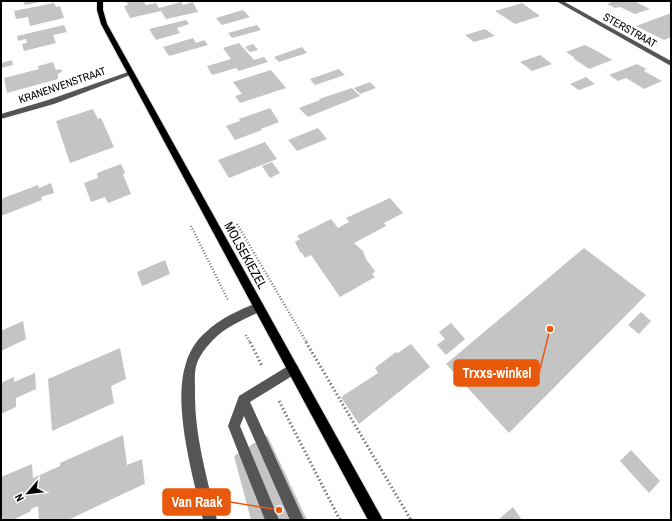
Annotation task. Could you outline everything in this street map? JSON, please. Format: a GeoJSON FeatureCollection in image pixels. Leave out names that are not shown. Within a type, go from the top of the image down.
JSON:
{"type":"FeatureCollection","features":[{"type":"Feature","properties":{"kind":"main road","name":"MOLSEKIEZEL"},"geometry":{"type":"LineString","coordinates":[[100,1],[100,10],[104,24],[376,520]]}},
{"type":"Feature","properties":{"kind":"street","name":"STERSTRAAT"},"geometry":{"type":"LineString","coordinates":[[559,1],[671,64]]}},
{"type":"Feature","properties":{"kind":"street","name":"KRANENVENSTRAAT"},"geometry":{"type":"LineString","coordinates":[[1,117],[51,102],[131,73]]}},
{"type":"Feature","properties":{"kind":"street"},"geometry":{"type":"LineString","coordinates":[[210,520],[191,429],[187,392],[191,362],[209,336],[237,318],[259,307]]}},
{"type":"Feature","properties":{"kind":"street"},"geometry":{"type":"LineString","coordinates":[[272,520],[234,426],[242,400],[293,369]]}},
{"type":"Feature","properties":{"kind":"street"},"geometry":{"type":"LineString","coordinates":[[242,400],[297,520]]}},
{"type":"Feature","properties":{"kind":"path"},"geometry":{"type":"LineString","coordinates":[[188,219],[340,520]]}},
{"type":"Feature","properties":{"kind":"path"},"geometry":{"type":"LineString","coordinates":[[236,223],[411,520]]}},
{"type":"Feature","properties":{"kind":"building"},"geometry":{"type":"Polygon","coordinates":[[[23,1],[40,1],[40,2],[25,5],[23,1]]]}},
{"type":"Feature","properties":{"kind":"building"},"geometry":{"type":"Polygon","coordinates":[[[143,1],[146,5],[156,3],[159,8],[181,2],[183,5],[193,2],[198,12],[166,19],[161,11],[130,18],[124,6],[128,5],[127,2],[143,1]]]}},
{"type":"Feature","properties":{"kind":"building"},"geometry":{"type":"Polygon","coordinates":[[[610,1],[638,1],[636,2],[650,9],[635,14],[620,7],[615,8],[607,4],[612,2],[610,1]]]}},
{"type":"Feature","properties":{"kind":"building"},"geometry":{"type":"Polygon","coordinates":[[[54,3],[56,7],[60,6],[64,18],[30,26],[28,17],[16,19],[14,11],[54,3]]]}},
{"type":"Feature","properties":{"kind":"building"},"geometry":{"type":"Polygon","coordinates":[[[522,3],[540,16],[515,24],[495,11],[522,3]]]}},
{"type":"Feature","properties":{"kind":"building"},"geometry":{"type":"Polygon","coordinates":[[[243,10],[250,17],[222,25],[216,18],[243,10]]]}},
{"type":"Feature","properties":{"kind":"building"},"geometry":{"type":"Polygon","coordinates":[[[671,13],[671,37],[664,40],[636,26],[671,13]]]}},
{"type":"Feature","properties":{"kind":"building"},"geometry":{"type":"Polygon","coordinates":[[[186,20],[189,24],[177,28],[180,33],[156,40],[149,29],[186,20]]]}},
{"type":"Feature","properties":{"kind":"building"},"geometry":{"type":"Polygon","coordinates":[[[64,25],[67,32],[53,35],[56,43],[24,51],[22,44],[27,43],[26,39],[18,41],[17,36],[64,25]]]}},
{"type":"Feature","properties":{"kind":"building"},"geometry":{"type":"Polygon","coordinates":[[[257,25],[261,30],[232,38],[228,33],[257,25]]]}},
{"type":"Feature","properties":{"kind":"building"},"geometry":{"type":"Polygon","coordinates":[[[485,29],[495,36],[474,42],[465,35],[485,29]]]}},
{"type":"Feature","properties":{"kind":"building"},"geometry":{"type":"Polygon","coordinates":[[[193,38],[196,43],[204,40],[208,45],[169,56],[163,47],[193,38]]]}},
{"type":"Feature","properties":{"kind":"building"},"geometry":{"type":"Polygon","coordinates":[[[239,43],[254,60],[264,57],[268,62],[239,71],[236,68],[212,75],[207,66],[231,59],[223,48],[239,43]]]}},
{"type":"Feature","properties":{"kind":"building"},"geometry":{"type":"Polygon","coordinates":[[[253,44],[258,50],[250,52],[245,47],[253,44]]]}},
{"type":"Feature","properties":{"kind":"building"},"geometry":{"type":"Polygon","coordinates":[[[585,45],[612,60],[589,69],[566,52],[585,45]]]}},
{"type":"Feature","properties":{"kind":"building"},"geometry":{"type":"Polygon","coordinates":[[[302,47],[307,53],[279,62],[274,57],[302,47]]]}},
{"type":"Feature","properties":{"kind":"building"},"geometry":{"type":"Polygon","coordinates":[[[540,55],[552,64],[532,71],[520,62],[540,55]]]}},
{"type":"Feature","properties":{"kind":"building"},"geometry":{"type":"Polygon","coordinates":[[[12,60],[13,65],[1,68],[1,63],[12,60]]]}},
{"type":"Feature","properties":{"kind":"building"},"geometry":{"type":"Polygon","coordinates":[[[53,62],[56,70],[61,69],[62,72],[58,74],[58,79],[7,93],[4,78],[39,69],[38,66],[53,62]]]}},
{"type":"Feature","properties":{"kind":"building"},"geometry":{"type":"Polygon","coordinates":[[[637,64],[646,69],[644,71],[662,81],[644,89],[626,78],[618,81],[609,75],[637,64]]]}},
{"type":"Feature","properties":{"kind":"building"},"geometry":{"type":"Polygon","coordinates":[[[339,69],[345,75],[315,85],[310,79],[339,69]]]}},
{"type":"Feature","properties":{"kind":"building"},"geometry":{"type":"Polygon","coordinates":[[[271,70],[286,88],[240,103],[235,96],[242,94],[233,82],[271,70]]]}},
{"type":"Feature","properties":{"kind":"building"},"geometry":{"type":"Polygon","coordinates":[[[586,77],[595,84],[579,90],[570,84],[586,77]]]}},
{"type":"Feature","properties":{"kind":"building"},"geometry":{"type":"Polygon","coordinates":[[[370,82],[376,88],[360,94],[354,88],[370,82]]]}},
{"type":"Feature","properties":{"kind":"building"},"geometry":{"type":"Polygon","coordinates":[[[352,88],[360,96],[308,117],[299,108],[320,100],[319,99],[352,88]]]}},
{"type":"Feature","properties":{"kind":"building"},"geometry":{"type":"Polygon","coordinates":[[[270,108],[279,122],[261,129],[262,130],[235,140],[226,126],[240,121],[239,119],[270,108]]]}},
{"type":"Feature","properties":{"kind":"building"},"geometry":{"type":"Polygon","coordinates":[[[93,109],[98,119],[101,118],[114,147],[70,163],[56,121],[93,109]]]}},
{"type":"Feature","properties":{"kind":"building"},"geometry":{"type":"Polygon","coordinates":[[[318,128],[327,139],[297,151],[288,140],[318,128]]]}},
{"type":"Feature","properties":{"kind":"building"},"geometry":{"type":"Polygon","coordinates":[[[265,142],[277,159],[229,178],[218,160],[265,142]]]}},
{"type":"Feature","properties":{"kind":"building"},"geometry":{"type":"Polygon","coordinates":[[[272,162],[280,173],[270,178],[262,166],[272,162]]]}},
{"type":"Feature","properties":{"kind":"building"},"geometry":{"type":"Polygon","coordinates":[[[121,164],[125,173],[123,174],[131,194],[108,203],[105,197],[91,202],[84,183],[98,178],[97,173],[121,164]]]}},
{"type":"Feature","properties":{"kind":"building"},"geometry":{"type":"Polygon","coordinates":[[[51,183],[54,193],[41,197],[42,200],[1,216],[1,199],[38,185],[39,188],[51,183]]]}},
{"type":"Feature","properties":{"kind":"building"},"geometry":{"type":"Polygon","coordinates":[[[390,198],[403,213],[384,223],[386,226],[354,243],[363,251],[366,259],[375,271],[372,274],[375,277],[340,297],[311,255],[305,258],[300,252],[295,242],[300,239],[297,236],[331,219],[338,228],[349,222],[346,218],[390,198]]]}},
{"type":"Feature","properties":{"kind":"building"},"geometry":{"type":"Polygon","coordinates":[[[584,248],[646,295],[509,433],[446,364],[584,248]]]}},
{"type":"Feature","properties":{"kind":"building"},"geometry":{"type":"Polygon","coordinates":[[[165,260],[170,274],[142,286],[137,272],[165,260]]]}},
{"type":"Feature","properties":{"kind":"building"},"geometry":{"type":"Polygon","coordinates":[[[641,312],[651,321],[639,334],[628,325],[641,312]]]}},
{"type":"Feature","properties":{"kind":"building"},"geometry":{"type":"Polygon","coordinates":[[[23,321],[26,339],[1,351],[1,331],[23,321]]]}},
{"type":"Feature","properties":{"kind":"building"},"geometry":{"type":"Polygon","coordinates":[[[451,323],[465,339],[446,355],[437,345],[445,339],[439,332],[451,323]]]}},
{"type":"Feature","properties":{"kind":"building"},"geometry":{"type":"Polygon","coordinates":[[[411,344],[430,367],[359,424],[341,397],[378,373],[375,368],[396,352],[398,353],[411,344]]]}},
{"type":"Feature","properties":{"kind":"building"},"geometry":{"type":"Polygon","coordinates":[[[120,348],[126,379],[111,386],[114,403],[52,431],[48,379],[120,348]]]}},
{"type":"Feature","properties":{"kind":"building"},"geometry":{"type":"Polygon","coordinates":[[[35,373],[36,389],[16,398],[16,407],[1,414],[1,383],[14,377],[14,382],[35,373]]]}},
{"type":"Feature","properties":{"kind":"building"},"geometry":{"type":"Polygon","coordinates":[[[123,435],[127,465],[142,459],[145,485],[144,484],[68,520],[39,520],[38,506],[13,520],[1,520],[1,477],[32,464],[33,478],[60,466],[60,463],[123,435]]]}},
{"type":"Feature","properties":{"kind":"building"},"geometry":{"type":"Polygon","coordinates":[[[267,435],[307,520],[251,520],[234,456],[267,435]]]}},
{"type":"Feature","properties":{"kind":"building"},"geometry":{"type":"Polygon","coordinates":[[[631,450],[660,481],[649,493],[620,461],[631,450]]]}},
{"type":"Feature","properties":{"kind":"building"},"geometry":{"type":"Polygon","coordinates":[[[513,507],[522,520],[498,520],[513,507]]]}},
{"type":"Feature","properties":{"kind":"place","name":"Trxxs-winkel"},"geometry":{"type":"Point","coordinates":[550,329]}},
{"type":"Feature","properties":{"kind":"place","name":"Van Raak"},"geometry":{"type":"Point","coordinates":[279,510]}}]}
